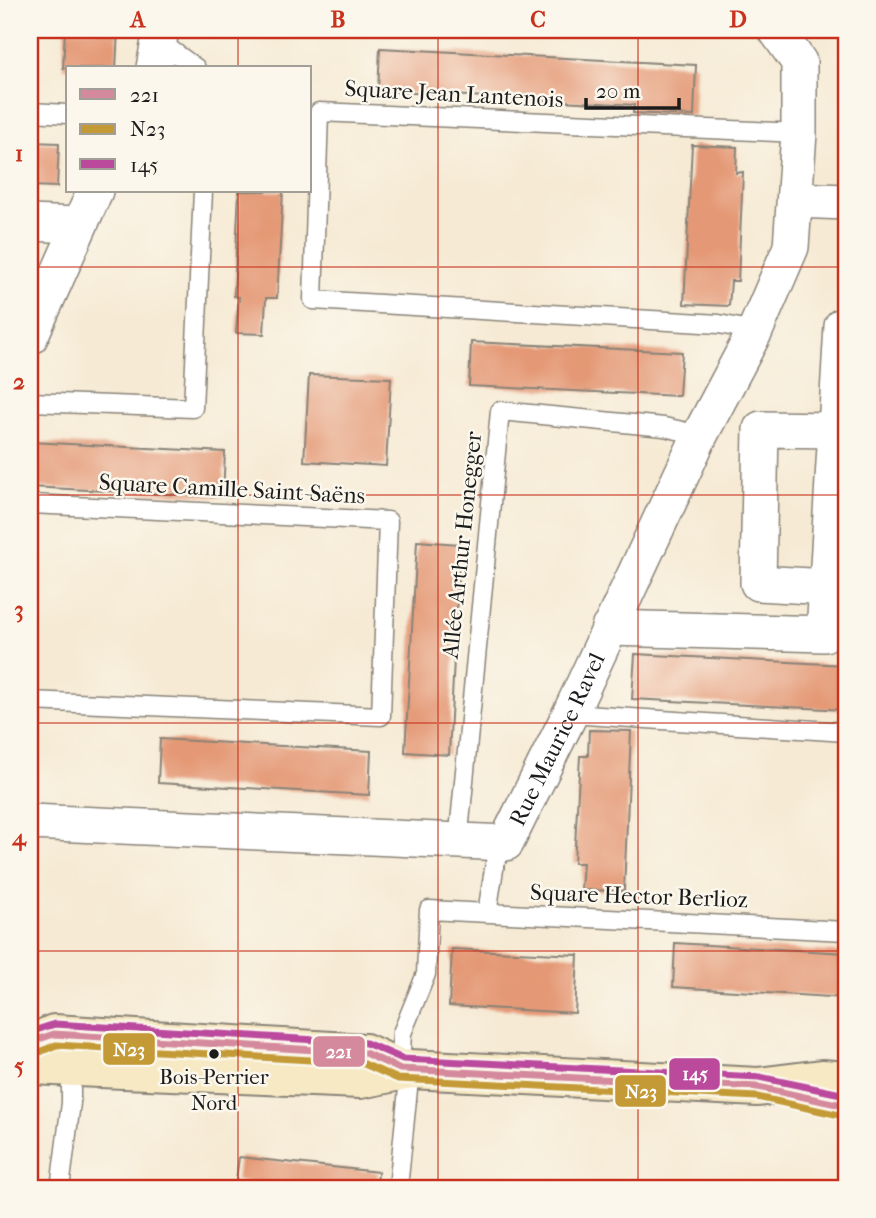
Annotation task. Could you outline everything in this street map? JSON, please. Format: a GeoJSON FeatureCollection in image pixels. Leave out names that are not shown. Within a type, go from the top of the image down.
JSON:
{"type":"FeatureCollection","features":[{"type":"Feature","properties":{"kind":"main road"},"geometry":{"type":"LineString","coordinates":[[405,1069],[365,1053],[54,1034],[32,1050],[71,1068],[360,1079],[405,1069],[758,1087],[821,1080],[846,1081]]}},
{"type":"Feature","properties":{"kind":"main road"},"geometry":{"type":"LineString","coordinates":[[71,1068],[97,1049],[258,1058],[276,1048]]}},
{"type":"Feature","properties":{"kind":"main road"},"geometry":{"type":"LineString","coordinates":[[758,1087],[846,1106]]}},
{"type":"Feature","properties":{"kind":"street","name":"Rue Maurice Ravel"},"geometry":{"type":"LineString","coordinates":[[30,822],[458,843],[506,843],[570,715],[700,435],[755,331],[791,247],[799,134],[799,62],[776,30]]}},
{"type":"Feature","properties":{"kind":"street"},"geometry":{"type":"LineString","coordinates":[[30,337],[77,225],[94,192]]}},
{"type":"Feature","properties":{"kind":"street"},"geometry":{"type":"LineString","coordinates":[[795,200],[846,202]]}},
{"type":"Feature","properties":{"kind":"street"},"geometry":{"type":"LineString","coordinates":[[30,223],[77,225]]}},
{"type":"Feature","properties":{"kind":"street"},"geometry":{"type":"LineString","coordinates":[[609,628],[824,634],[842,326]]}},
{"type":"Feature","properties":{"kind":"street"},"geometry":{"type":"LineString","coordinates":[[828,587],[758,583],[761,429],[836,430]]}},
{"type":"Feature","properties":{"kind":"lane"},"geometry":{"type":"LineString","coordinates":[[158,46],[193,66]]}},
{"type":"Feature","properties":{"kind":"lane"},"geometry":{"type":"LineString","coordinates":[[30,112],[66,114]]}},
{"type":"Feature","properties":{"kind":"lane","name":"Square Jean Lantenois"},"geometry":{"type":"LineString","coordinates":[[755,331],[719,324],[313,300],[319,112],[799,134]]}},
{"type":"Feature","properties":{"kind":"lane"},"geometry":{"type":"LineString","coordinates":[[30,402],[193,408],[204,192]]}},
{"type":"Feature","properties":{"kind":"lane","name":"Allée Arthur Honegger"},"geometry":{"type":"LineString","coordinates":[[458,843],[500,411],[664,427],[700,435]]}},
{"type":"Feature","properties":{"kind":"lane","name":"Square Camille Saint-Saëns"},"geometry":{"type":"LineString","coordinates":[[30,503],[388,521],[381,716],[30,701]]}},
{"type":"Feature","properties":{"kind":"lane"},"geometry":{"type":"LineString","coordinates":[[570,715],[846,732]]}},
{"type":"Feature","properties":{"kind":"lane"},"geometry":{"type":"LineString","coordinates":[[487,913],[495,863],[506,843]]}},
{"type":"Feature","properties":{"kind":"lane","name":"Square Hector Berlioz"},"geometry":{"type":"LineString","coordinates":[[405,1069],[402,1033],[414,997],[426,974],[429,910],[846,930]]}},
{"type":"Feature","properties":{"kind":"lane"},"geometry":{"type":"LineString","coordinates":[[60,1188],[71,1103],[71,1068]]}},
{"type":"Feature","properties":{"kind":"lane"},"geometry":{"type":"LineString","coordinates":[[398,1188],[405,1069]]}},
{"type":"Feature","properties":{"kind":"building"},"geometry":{"type":"Polygon","coordinates":[[[65,30],[118,30],[116,66],[63,68],[65,30]]]}},
{"type":"Feature","properties":{"kind":"building"},"geometry":{"type":"Polygon","coordinates":[[[380,48],[696,65],[694,116],[633,113],[634,105],[378,91],[380,48]]]}},
{"type":"Feature","properties":{"kind":"building"},"geometry":{"type":"Polygon","coordinates":[[[30,142],[59,143],[57,187],[30,186],[30,142]]]}},
{"type":"Feature","properties":{"kind":"building"},"geometry":{"type":"Polygon","coordinates":[[[692,145],[737,147],[736,173],[743,172],[738,281],[731,281],[729,306],[684,304],[692,145]]]}},
{"type":"Feature","properties":{"kind":"building"},"geometry":{"type":"Polygon","coordinates":[[[239,192],[283,192],[277,298],[266,298],[264,334],[236,333],[239,297],[234,296],[239,192]]]}},
{"type":"Feature","properties":{"kind":"building"},"geometry":{"type":"Polygon","coordinates":[[[471,342],[682,352],[679,396],[469,386],[471,342]]]}},
{"type":"Feature","properties":{"kind":"building"},"geometry":{"type":"Polygon","coordinates":[[[309,375],[391,378],[386,466],[304,461],[309,375]]]}},
{"type":"Feature","properties":{"kind":"building"},"geometry":{"type":"Polygon","coordinates":[[[30,442],[225,452],[223,497],[30,487],[30,442]]]}},
{"type":"Feature","properties":{"kind":"building"},"geometry":{"type":"Polygon","coordinates":[[[417,541],[460,544],[449,755],[405,752],[417,541]]]}},
{"type":"Feature","properties":{"kind":"building"},"geometry":{"type":"Polygon","coordinates":[[[635,654],[846,665],[845,710],[632,699],[635,654]]]}},
{"type":"Feature","properties":{"kind":"building"},"geometry":{"type":"Polygon","coordinates":[[[589,730],[631,731],[624,891],[581,890],[583,863],[574,863],[580,756],[588,756],[589,730]]]}},
{"type":"Feature","properties":{"kind":"building"},"geometry":{"type":"Polygon","coordinates":[[[160,739],[371,751],[369,795],[158,783],[160,739]]]}},
{"type":"Feature","properties":{"kind":"building"},"geometry":{"type":"Polygon","coordinates":[[[675,943],[846,953],[846,998],[673,987],[675,943]]]}},
{"type":"Feature","properties":{"kind":"building"},"geometry":{"type":"Polygon","coordinates":[[[452,949],[578,955],[575,1013],[449,1006],[452,949]]]}},
{"type":"Feature","properties":{"kind":"building"},"geometry":{"type":"Polygon","coordinates":[[[239,1157],[378,1172],[377,1188],[264,1188],[264,1184],[236,1181],[239,1157]]]}},
{"type":"Feature","properties":{"kind":"transit line","name":"145"},"geometry":{"type":"LineString","coordinates":[[30,1032],[55,1024],[366,1043],[403,1059],[759,1077],[846,1095]]}},
{"type":"Feature","properties":{"kind":"transit line","name":"221"},"geometry":{"type":"LineString","coordinates":[[30,1042],[54,1034],[365,1053],[400,1069],[758,1087],[846,1106]]}},
{"type":"Feature","properties":{"kind":"transit line","name":"N23"},"geometry":{"type":"LineString","coordinates":[[30,1052],[40,1052],[56,1045],[362,1063],[398,1079],[757,1097],[844,1116]]}},
{"type":"Feature","properties":{"kind":"place","name":"Bois-Perrier Nord"},"geometry":{"type":"Point","coordinates":[214,1054]}}]}
